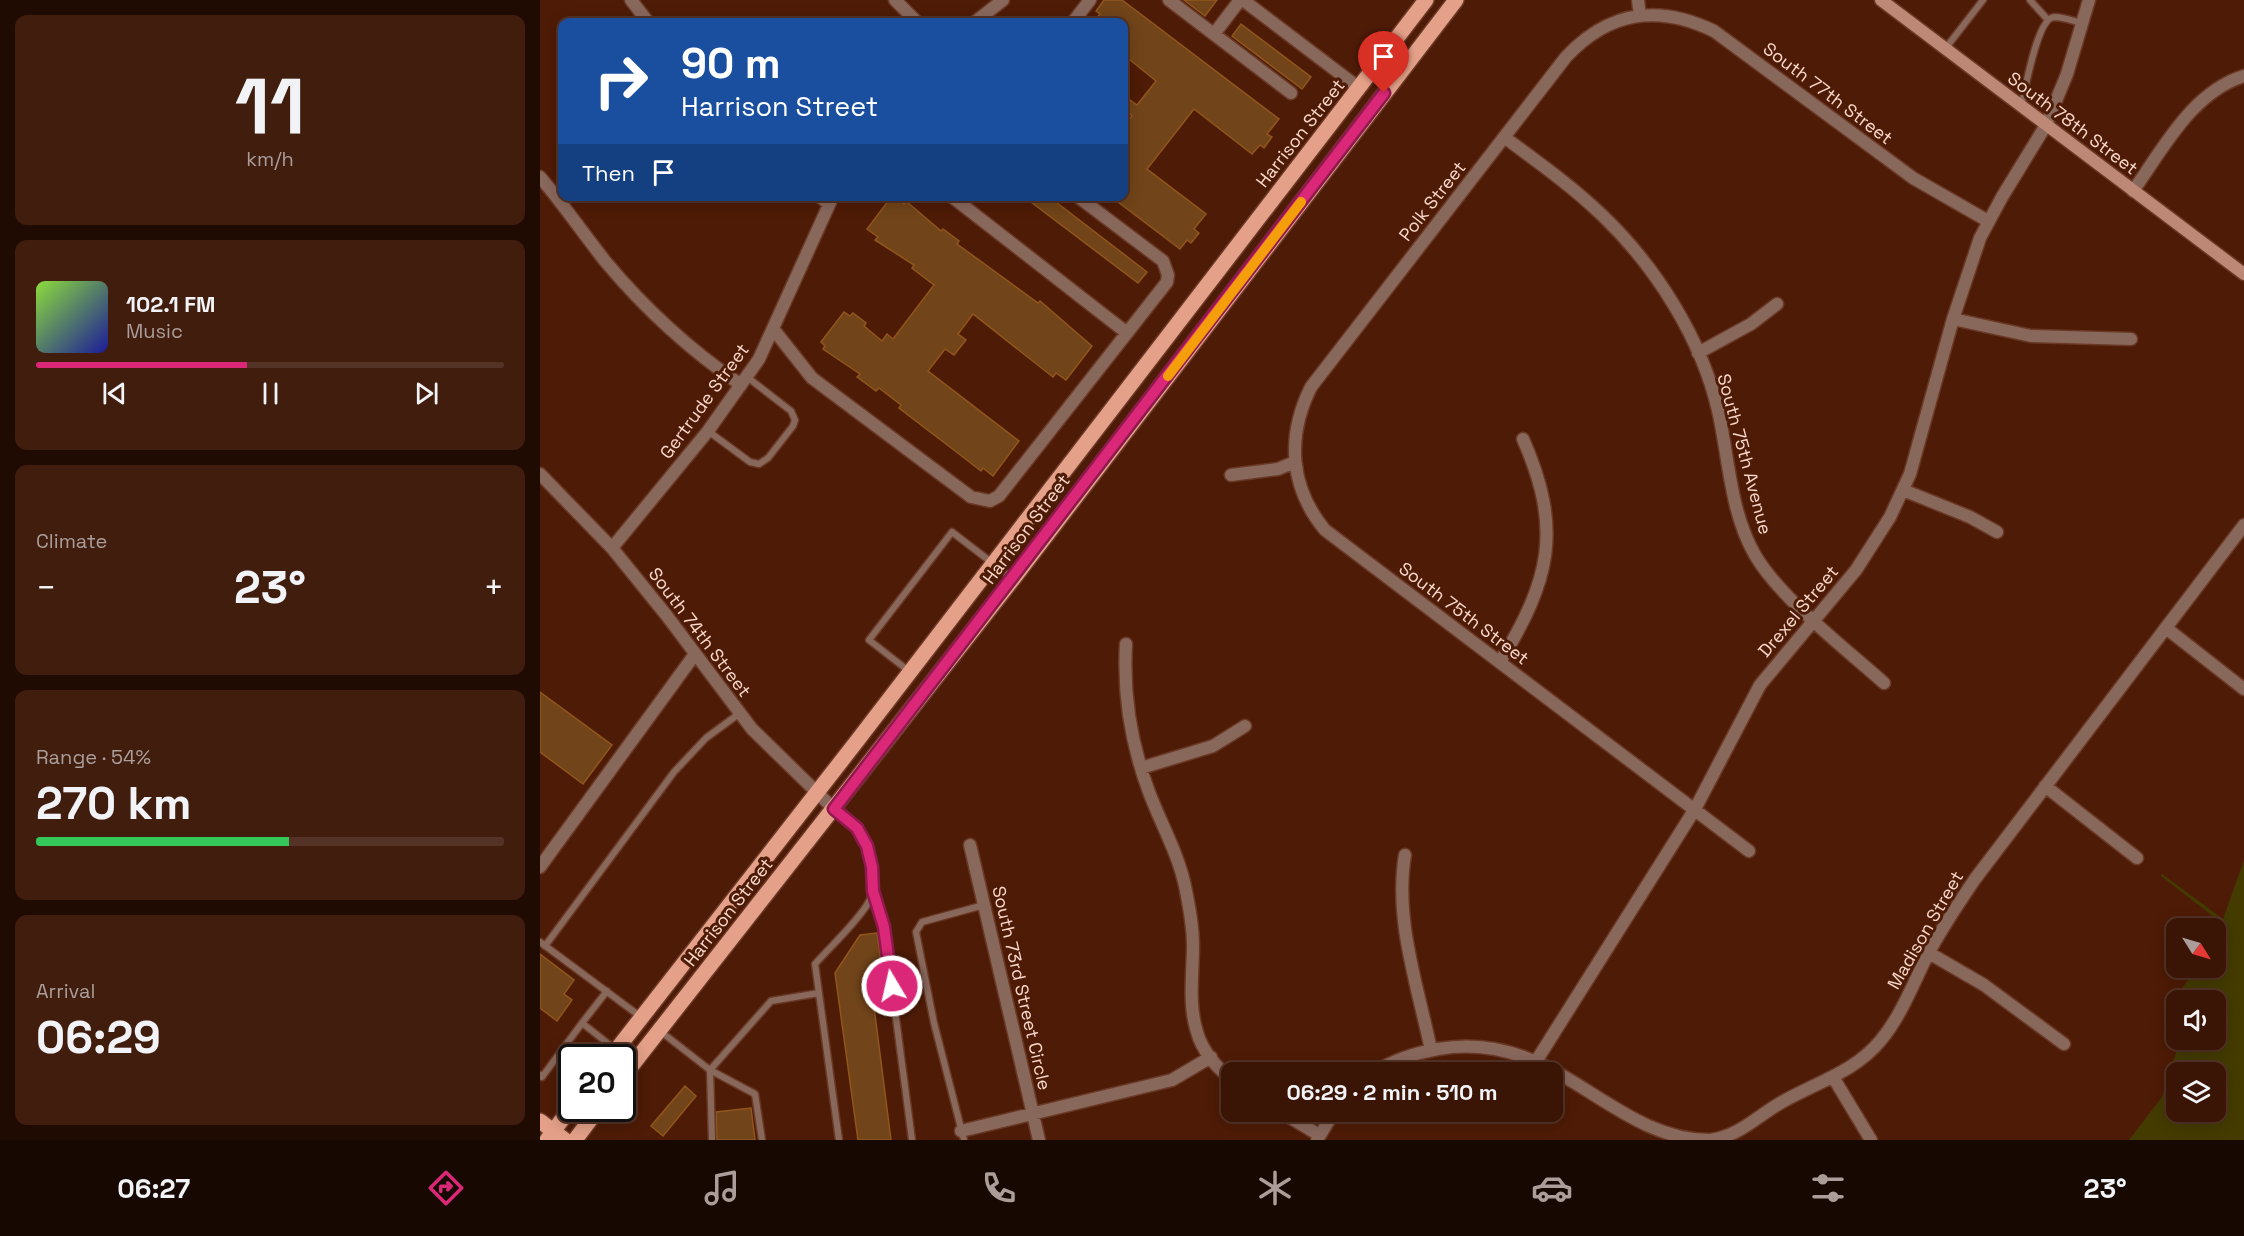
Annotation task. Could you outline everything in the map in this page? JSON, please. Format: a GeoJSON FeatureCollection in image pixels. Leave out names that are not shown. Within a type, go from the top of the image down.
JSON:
{"type":"FeatureCollection","features":[{"type":"Feature","properties":{"kind":"main road","name":"Harrison Street"},"geometry":{"type":"LineString","coordinates":[[621,1044],[1426,0]]}},
{"type":"Feature","properties":{"kind":"main road","name":"Harrison Street"},"geometry":{"type":"LineString","coordinates":[[636,1060],[1013,579],[1456,0]]}},
{"type":"Feature","properties":{"kind":"main road"},"geometry":{"type":"LineString","coordinates":[[540,1121],[555,1137],[564,1122]]}},
{"type":"Feature","properties":{"kind":"main road"},"geometry":{"type":"LineString","coordinates":[[575,1140],[588,1122]]}},
{"type":"Feature","properties":{"kind":"street"},"geometry":{"type":"LineString","coordinates":[[631,0],[645,18]]}},
{"type":"Feature","properties":{"kind":"street"},"geometry":{"type":"LineString","coordinates":[[895,0],[913,18]]}},
{"type":"Feature","properties":{"kind":"street"},"geometry":{"type":"LineString","coordinates":[[980,18],[1003,0]]}},
{"type":"Feature","properties":{"kind":"street"},"geometry":{"type":"LineString","coordinates":[[1076,18],[1090,0]]}},
{"type":"Feature","properties":{"kind":"street"},"geometry":{"type":"LineString","coordinates":[[1168,0],[1291,93]]}},
{"type":"Feature","properties":{"kind":"street"},"geometry":{"type":"LineString","coordinates":[[1214,34],[1242,0],[1359,88]]}},
{"type":"Feature","properties":{"kind":"street"},"geometry":{"type":"LineString","coordinates":[[1638,0],[1640,16]]}},
{"type":"Feature","properties":{"kind":"street","name":"South 78th Street"},"geometry":{"type":"LineString","coordinates":[[1881,0],[2244,274]]}},
{"type":"Feature","properties":{"kind":"street","name":"Drexel Street"},"geometry":{"type":"LineString","coordinates":[[1536,1062],[1695,809],[1760,685],[1871,551],[1903,490],[1910,474],[1971,262],[1988,221],[2046,125],[2067,74],[2089,0]]}},
{"type":"Feature","properties":{"kind":"street","name":"South 77th Street"},"geometry":{"type":"LineString","coordinates":[[1640,16],[1670,15],[1714,31],[1913,178],[1988,221]]}},
{"type":"Feature","properties":{"kind":"street","name":"Polk Street"},"geometry":{"type":"LineString","coordinates":[[1295,462],[1297,422],[1311,387],[1504,136],[1581,42],[1613,22],[1640,16]]}},
{"type":"Feature","properties":{"kind":"street"},"geometry":{"type":"LineString","coordinates":[[2133,191],[2185,118],[2206,96],[2227,81],[2244,76]]}},
{"type":"Feature","properties":{"kind":"street","name":"South 75th Avenue"},"geometry":{"type":"LineString","coordinates":[[1504,136],[1584,198],[1625,239],[1665,291],[1698,353],[1718,409],[1737,509],[1747,538],[1768,574],[1814,620],[1884,683]]}},
{"type":"Feature","properties":{"kind":"street"},"geometry":{"type":"LineString","coordinates":[[540,177],[558,200]]}},
{"type":"Feature","properties":{"kind":"street"},"geometry":{"type":"LineString","coordinates":[[559,201],[607,262],[660,319],[701,357],[744,381]]}},
{"type":"Feature","properties":{"kind":"street","name":"Gertrude Street"},"geometry":{"type":"LineString","coordinates":[[612,548],[708,431],[744,381],[774,330],[826,201]]}},
{"type":"Feature","properties":{"kind":"street"},"geometry":{"type":"LineString","coordinates":[[957,201],[1127,333]]}},
{"type":"Feature","properties":{"kind":"street"},"geometry":{"type":"LineString","coordinates":[[774,330],[812,378],[971,497],[990,501],[999,496],[1167,282],[1167,268],[1163,261],[1084,201]]}},
{"type":"Feature","properties":{"kind":"street"},"geometry":{"type":"LineString","coordinates":[[1698,353],[1750,324],[1777,304]]}},
{"type":"Feature","properties":{"kind":"street"},"geometry":{"type":"LineString","coordinates":[[1953,319],[2031,336],[2131,339]]}},
{"type":"Feature","properties":{"kind":"street"},"geometry":{"type":"LineString","coordinates":[[1500,662],[1532,606],[1540,582],[1545,549],[1543,494],[1538,472],[1523,439]]}},
{"type":"Feature","properties":{"kind":"street"},"geometry":{"type":"LineString","coordinates":[[1231,475],[1278,469],[1295,462]]}},
{"type":"Feature","properties":{"kind":"street","name":"South 75th Street"},"geometry":{"type":"LineString","coordinates":[[1295,462],[1303,499],[1325,531],[1749,851]]}},
{"type":"Feature","properties":{"kind":"street","name":"South 74th Street"},"geometry":{"type":"LineString","coordinates":[[540,474],[612,548],[752,729],[834,809]]}},
{"type":"Feature","properties":{"kind":"street"},"geometry":{"type":"LineString","coordinates":[[1903,490],[1970,517],[1997,532]]}},
{"type":"Feature","properties":{"kind":"street","name":"Madison Street"},"geometry":{"type":"LineString","coordinates":[[1563,1080],[1642,1128],[1674,1139],[1709,1140],[1737,1132],[1780,1102],[1850,1068],[1882,1039],[1895,1020],[1929,953],[1975,879],[2244,525]]}},
{"type":"Feature","properties":{"kind":"street"},"geometry":{"type":"LineString","coordinates":[[2166,628],[2244,689]]}},
{"type":"Feature","properties":{"kind":"street"},"geometry":{"type":"LineString","coordinates":[[1126,644],[1124,675],[1128,707],[1141,768],[1184,883],[1193,942],[1193,1017],[1202,1046],[1221,1067]]}},
{"type":"Feature","properties":{"kind":"street"},"geometry":{"type":"LineString","coordinates":[[540,867],[695,654]]}},
{"type":"Feature","properties":{"kind":"street"},"geometry":{"type":"LineString","coordinates":[[1141,768],[1213,746],[1245,726]]}},
{"type":"Feature","properties":{"kind":"street"},"geometry":{"type":"LineString","coordinates":[[2045,786],[2138,858]]}},
{"type":"Feature","properties":{"kind":"street","name":"South 73rd Street Circle"},"geometry":{"type":"LineString","coordinates":[[970,845],[1039,1140]]}},
{"type":"Feature","properties":{"kind":"street"},"geometry":{"type":"LineString","coordinates":[[1405,855],[1400,882],[1401,907],[1431,1050]]}},
{"type":"Feature","properties":{"kind":"street"},"geometry":{"type":"LineString","coordinates":[[1929,953],[1989,989],[2064,1044]]}},
{"type":"Feature","properties":{"kind":"street"},"geometry":{"type":"LineString","coordinates":[[1394,1062],[1406,1056],[1451,1046],[1483,1047],[1511,1053],[1533,1062]]}},
{"type":"Feature","properties":{"kind":"street"},"geometry":{"type":"LineString","coordinates":[[962,1135],[1033,1114],[1172,1080],[1211,1057]]}},
{"type":"Feature","properties":{"kind":"street"},"geometry":{"type":"LineString","coordinates":[[1833,1077],[1871,1140]]}},
{"type":"Feature","properties":{"kind":"street"},"geometry":{"type":"LineString","coordinates":[[1296,1122],[1318,1137],[1328,1122]]}},
{"type":"Feature","properties":{"kind":"lane"},"geometry":{"type":"LineString","coordinates":[[1945,49],[1983,0]]}},
{"type":"Feature","properties":{"kind":"lane"},"geometry":{"type":"LineString","coordinates":[[2030,0],[2048,20]]}},
{"type":"Feature","properties":{"kind":"lane"},"geometry":{"type":"LineString","coordinates":[[2021,107],[2040,31],[2048,20],[2054,17],[2082,23]]}},
{"type":"Feature","properties":{"kind":"lane"},"geometry":{"type":"LineString","coordinates":[[708,431],[750,462],[759,464],[768,458],[794,426],[794,415],[791,411],[744,381]]}},
{"type":"Feature","properties":{"kind":"lane"},"geometry":{"type":"LineString","coordinates":[[910,672],[869,640],[952,532],[1013,579]]}},
{"type":"Feature","properties":{"kind":"lane"},"geometry":{"type":"LineString","coordinates":[[642,1017],[542,944],[674,772],[706,738],[740,713]]}},
{"type":"Feature","properties":{"kind":"lane"},"geometry":{"type":"LineString","coordinates":[[834,809],[857,828],[863,837],[872,867],[873,891],[884,927],[912,1140]]}},
{"type":"Feature","properties":{"kind":"lane"},"geometry":{"type":"LineString","coordinates":[[839,1140],[815,964],[867,905],[873,891]]}},
{"type":"Feature","properties":{"kind":"lane"},"geometry":{"type":"LineString","coordinates":[[962,1135],[916,932],[922,922],[984,905]]}},
{"type":"Feature","properties":{"kind":"lane"},"geometry":{"type":"LineString","coordinates":[[540,1075],[542,1077],[607,991]]}},
{"type":"Feature","properties":{"kind":"lane"},"geometry":{"type":"LineString","coordinates":[[712,1140],[710,1070],[771,1001],[819,993]]}},
{"type":"Feature","properties":{"kind":"lane"},"geometry":{"type":"LineString","coordinates":[[582,1023],[603,1044]]}},
{"type":"Feature","properties":{"kind":"lane"},"geometry":{"type":"LineString","coordinates":[[660,1030],[710,1070],[755,1094],[762,1140]]}},
{"type":"Feature","properties":{"kind":"shaded area"},"geometry":{"type":"Polygon","coordinates":[[[2244,860],[2244,1140],[2129,1140],[2162,1097],[2166,1084],[2166,1122],[2226,1122],[2226,1062],[2173,1062],[2177,1050],[2226,1050],[2226,990],[2181,990],[2189,978],[2226,978],[2226,918],[2223,918],[2244,860]]]}},
{"type":"Feature","properties":{"kind":"shaded area"},"geometry":{"type":"Polygon","coordinates":[[[2162,874],[2222,918],[2215,918],[2161,876],[2162,874]]]}},
{"type":"Feature","properties":{"kind":"building"},"geometry":{"type":"Polygon","coordinates":[[[1104,0],[1122,0],[1279,119],[1267,134],[1272,137],[1264,148],[1260,145],[1252,154],[1194,109],[1147,169],[1206,214],[1194,229],[1199,233],[1191,243],[1187,240],[1180,249],[1117,201],[1128,201],[1128,121],[1132,116],[1128,112],[1128,103],[1130,100],[1137,105],[1156,81],[1128,58],[1128,18],[1096,18],[1100,14],[1096,11],[1104,0]]]}},
{"type":"Feature","properties":{"kind":"building"},"geometry":{"type":"Polygon","coordinates":[[[1184,0],[1217,0],[1205,16],[1184,0]]]}},
{"type":"Feature","properties":{"kind":"building"},"geometry":{"type":"Polygon","coordinates":[[[1241,24],[1311,77],[1302,89],[1232,36],[1241,24]]]}},
{"type":"Feature","properties":{"kind":"building"},"geometry":{"type":"Polygon","coordinates":[[[888,201],[900,201],[904,204],[906,201],[941,231],[943,229],[959,241],[957,244],[1038,303],[1040,301],[1092,346],[1066,380],[1056,373],[1053,377],[973,314],[958,334],[966,340],[954,355],[945,349],[928,371],[1019,441],[993,476],[983,468],[981,471],[899,408],[901,405],[879,388],[876,391],[857,377],[860,374],[823,349],[825,346],[821,342],[844,312],[850,316],[853,313],[866,323],[864,326],[882,341],[887,334],[893,339],[934,285],[912,268],[914,265],[875,240],[878,237],[867,229],[888,201]]]}},
{"type":"Feature","properties":{"kind":"building"},"geometry":{"type":"Polygon","coordinates":[[[1030,201],[1055,201],[1147,272],[1138,283],[1030,201]]]}},
{"type":"Feature","properties":{"kind":"building"},"geometry":{"type":"Polygon","coordinates":[[[540,692],[612,745],[583,784],[540,752],[540,692]]]}},
{"type":"Feature","properties":{"kind":"building"},"geometry":{"type":"Polygon","coordinates":[[[877,933],[886,998],[873,999],[891,1140],[858,1140],[835,973],[860,935],[877,933]]]}},
{"type":"Feature","properties":{"kind":"building"},"geometry":{"type":"Polygon","coordinates":[[[540,954],[574,980],[564,994],[572,1000],[557,1021],[540,1008],[540,954]]]}},
{"type":"Feature","properties":{"kind":"building"},"geometry":{"type":"Polygon","coordinates":[[[685,1086],[696,1096],[663,1136],[651,1126],[685,1086]]]}},
{"type":"Feature","properties":{"kind":"building"},"geometry":{"type":"Polygon","coordinates":[[[751,1108],[755,1140],[717,1140],[716,1112],[751,1108]]]}},
{"type":"Feature","properties":{"kind":"slow traffic"},"geometry":{"type":"LineString","coordinates":[[1168,376],[1301,202]]}},
{"type":"Feature","properties":{"kind":"route"},"geometry":{"type":"LineString","coordinates":[[892,986],[884,927],[873,891],[872,867],[867,846],[857,828],[834,809],[1013,579],[1384,93]]}}]}
